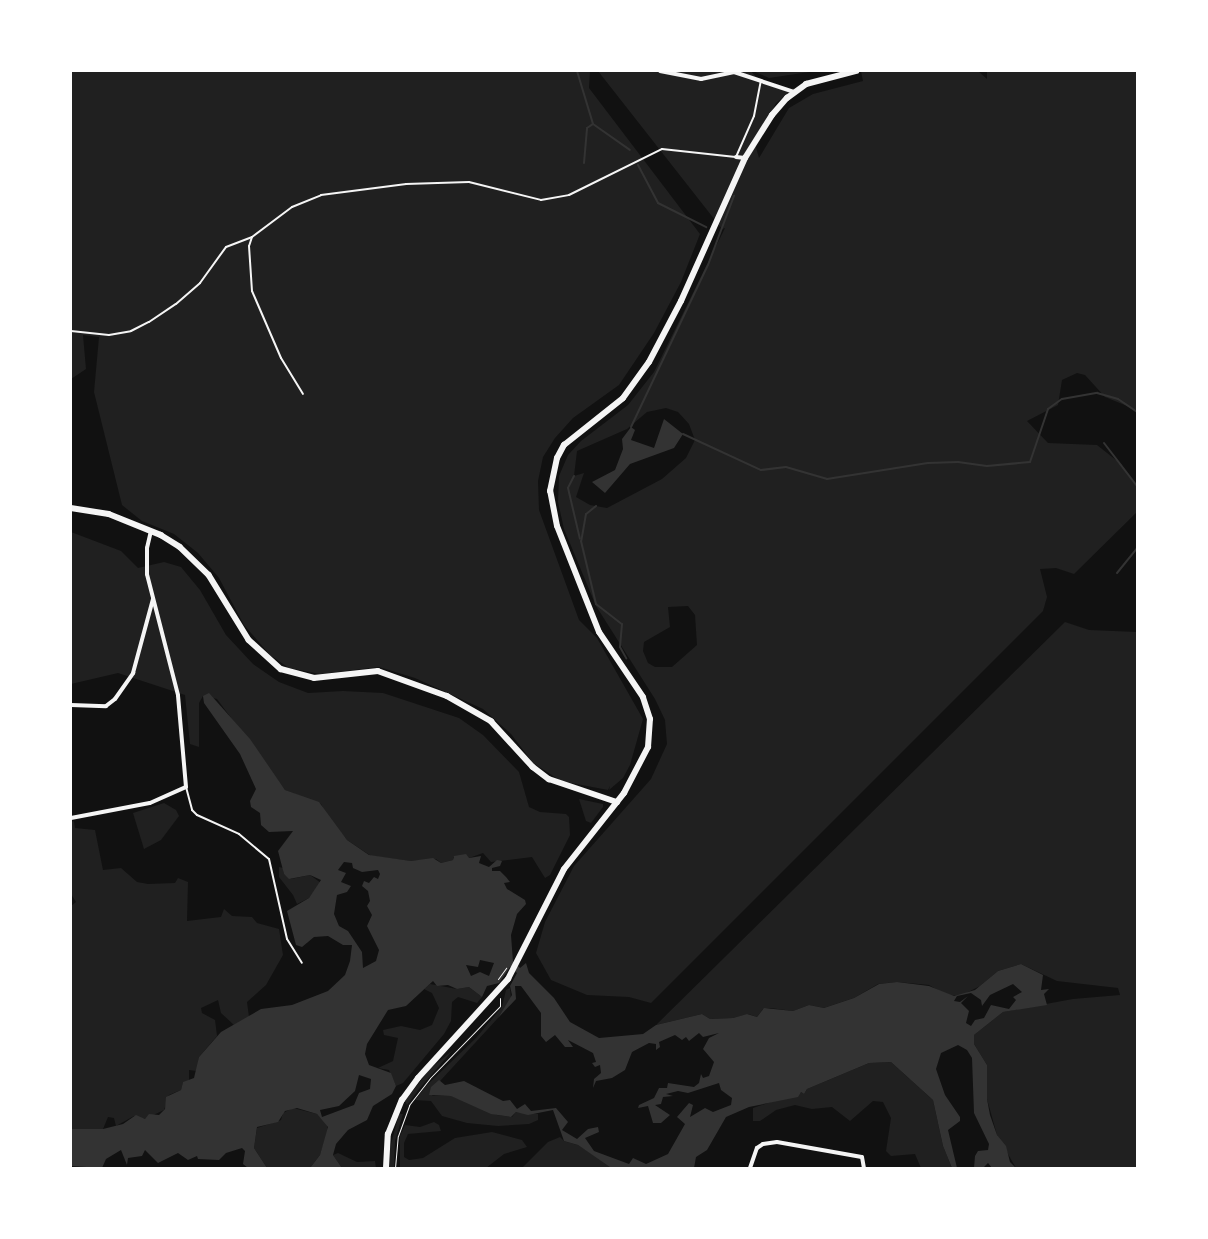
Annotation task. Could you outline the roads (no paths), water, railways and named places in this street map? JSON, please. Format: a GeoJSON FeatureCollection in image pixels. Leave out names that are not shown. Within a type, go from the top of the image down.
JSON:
{"type":"FeatureCollection","features":[{"type":"Feature","properties":{"kind":"main road"},"geometry":{"type":"LineString","coordinates":[[386,1168],[388,1134],[407,1092],[490,1001],[515,968],[564,870],[617,802],[644,758],[650,734],[648,712],[638,688],[603,640],[588,608],[553,510],[552,472],[564,445],[616,405],[645,368],[681,301],[745,158],[772,115],[794,92],[811,82],[856,71]]}},
{"type":"Feature","properties":{"kind":"main road"},"geometry":{"type":"LineString","coordinates":[[71,508],[98,510],[173,542],[198,563],[212,580],[245,636],[281,669],[314,678],[378,671],[447,696],[491,721],[533,767],[549,779],[617,802]]}},
{"type":"Feature","properties":{"kind":"street"},"geometry":{"type":"LineString","coordinates":[[660,71],[701,79],[734,71],[794,92]]}},
{"type":"Feature","properties":{"kind":"street"},"geometry":{"type":"LineString","coordinates":[[736,156],[745,158]]}},
{"type":"Feature","properties":{"kind":"street"},"geometry":{"type":"LineString","coordinates":[[71,818],[150,803],[186,788],[178,695],[153,599],[146,563],[151,531]]}},
{"type":"Feature","properties":{"kind":"street"},"geometry":{"type":"LineString","coordinates":[[71,705],[103,706],[115,699],[133,673],[153,599]]}},
{"type":"Feature","properties":{"kind":"street"},"geometry":{"type":"LineString","coordinates":[[750,1168],[757,1148],[763,1144],[777,1142],[862,1157],[864,1168]]}},
{"type":"Feature","properties":{"kind":"lane"},"geometry":{"type":"LineString","coordinates":[[71,331],[109,335],[136,328],[189,294],[207,274],[219,252],[252,236],[310,198],[342,190],[468,182],[541,200],[569,195],[660,150],[736,156],[754,116],[762,80]]}},
{"type":"Feature","properties":{"kind":"lane"},"geometry":{"type":"LineString","coordinates":[[252,236],[249,246],[252,291],[281,358],[303,394]]}},
{"type":"Feature","properties":{"kind":"lane"},"geometry":{"type":"LineString","coordinates":[[186,788],[192,810],[197,815],[239,834],[269,859],[287,939],[302,963]]}},
{"type":"Feature","properties":{"kind":"waterway"},"geometry":{"type":"LineString","coordinates":[[577,71],[593,124],[630,150]]}},
{"type":"Feature","properties":{"kind":"waterway"},"geometry":{"type":"LineString","coordinates":[[584,163],[587,128],[593,124]]}},
{"type":"Feature","properties":{"kind":"waterway"},"geometry":{"type":"LineString","coordinates":[[638,165],[658,203],[706,227]]}},
{"type":"Feature","properties":{"kind":"waterway"},"geometry":{"type":"LineString","coordinates":[[631,427],[708,265],[734,196]]}},
{"type":"Feature","properties":{"kind":"waterway"},"geometry":{"type":"LineString","coordinates":[[683,434],[761,470],[786,467],[827,479],[928,463],[958,462],[987,466],[1030,462],[1048,409],[1062,399],[1097,393],[1118,399],[1137,412]]}},
{"type":"Feature","properties":{"kind":"waterway"},"geometry":{"type":"LineString","coordinates":[[1104,443],[1137,486]]}},
{"type":"Feature","properties":{"kind":"waterway"},"geometry":{"type":"LineString","coordinates":[[574,476],[568,488],[580,539]]}},
{"type":"Feature","properties":{"kind":"waterway"},"geometry":{"type":"LineString","coordinates":[[596,506],[586,514],[581,541],[596,604],[622,624],[620,647],[626,658]]}},
{"type":"Feature","properties":{"kind":"waterway"},"geometry":{"type":"LineString","coordinates":[[1117,573],[1137,548]]}}]}
